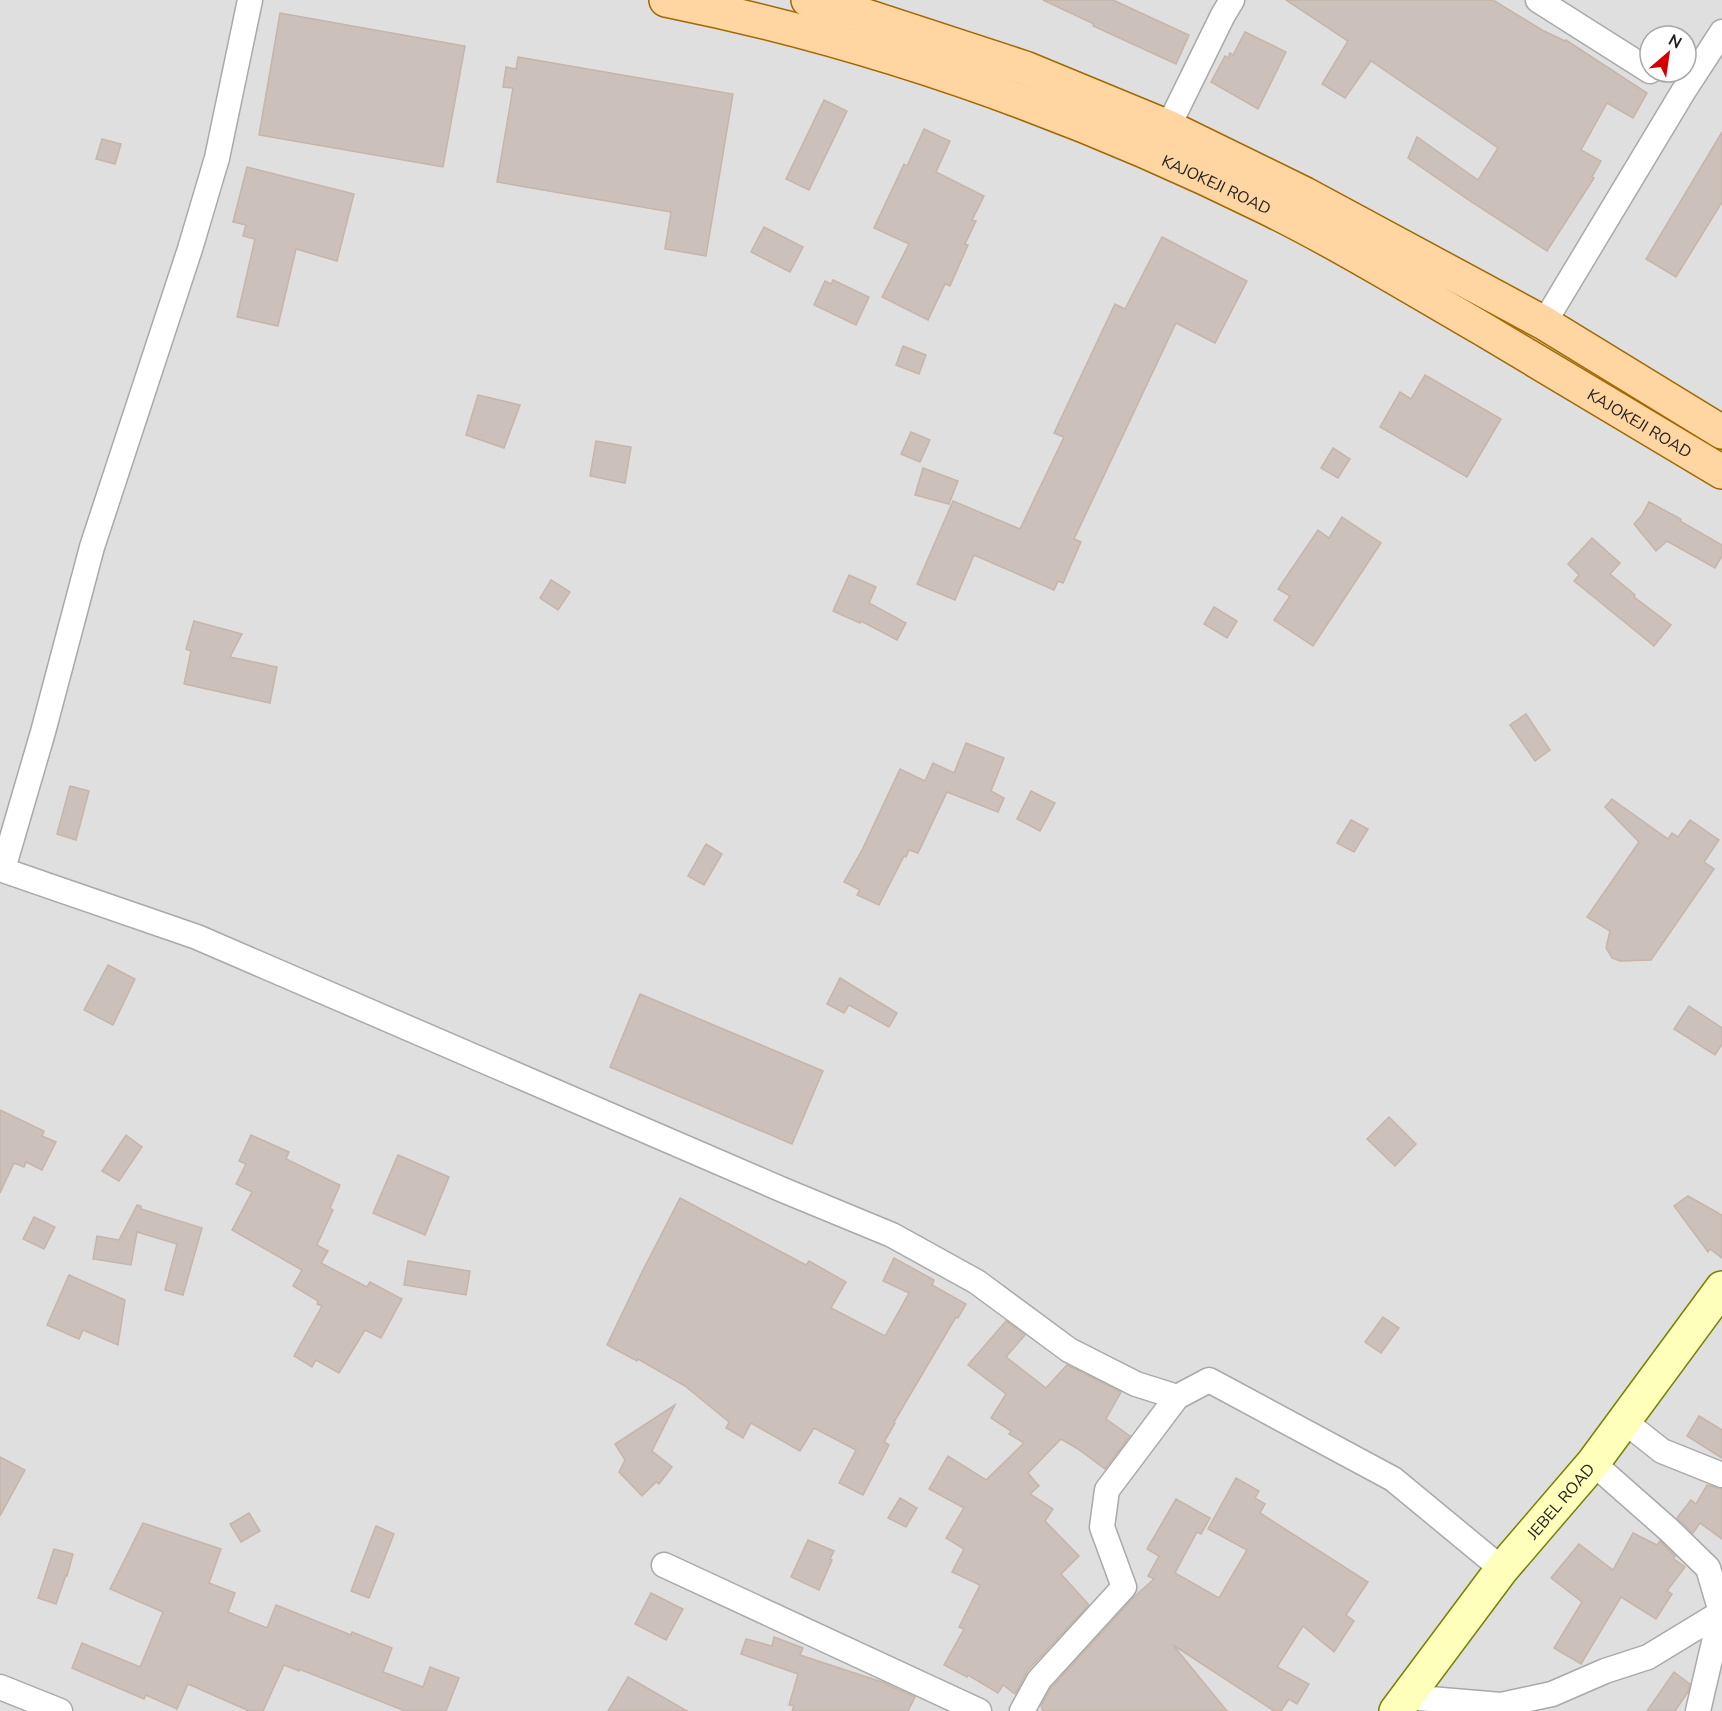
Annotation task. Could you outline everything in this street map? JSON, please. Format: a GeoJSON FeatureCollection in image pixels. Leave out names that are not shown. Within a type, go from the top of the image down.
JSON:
{"type":"FeatureCollection","features":[{"type":"Feature","properties":{"kind":"main road","name":"KAJOKEJI ROAD"},"geometry":{"type":"LineString","coordinates":[[666,0],[729,12],[847,44],[1000,93],[1135,147],[1267,208],[1383,270],[1722,472]]}},
{"type":"Feature","properties":{"kind":"main road","name":"KAJOKEJI ROAD"},"geometry":{"type":"LineString","coordinates":[[808,0],[863,7],[1025,68],[1168,127],[1305,194],[1544,323],[1722,432]]}},
{"type":"Feature","properties":{"kind":"main road","name":"JEBEL ROAD"},"geometry":{"type":"LineString","coordinates":[[1401,1704],[1502,1569],[1593,1463],[1722,1288]]}},
{"type":"Feature","properties":{"kind":"street"},"geometry":{"type":"LineString","coordinates":[[250,0],[217,158],[190,249],[92,547],[43,732],[2,869],[196,937],[892,1235],[977,1282],[1069,1350],[1136,1384],[1177,1397]]}},
{"type":"Feature","properties":{"kind":"street"},"geometry":{"type":"LineString","coordinates":[[1168,127],[1232,0]]}},
{"type":"Feature","properties":{"kind":"street"},"geometry":{"type":"LineString","coordinates":[[1538,0],[1638,63]]}},
{"type":"Feature","properties":{"kind":"street"},"geometry":{"type":"LineString","coordinates":[[1544,323],[1683,92],[1722,32]]}},
{"type":"Feature","properties":{"kind":"street"},"geometry":{"type":"LineString","coordinates":[[1671,84],[1683,92]]}},
{"type":"Feature","properties":{"kind":"street"},"geometry":{"type":"LineString","coordinates":[[1022,1711],[1039,1680],[1124,1587],[1102,1527],[1107,1490],[1177,1397],[1209,1380],[1393,1479],[1502,1569]]}},
{"type":"Feature","properties":{"kind":"street"},"geometry":{"type":"LineString","coordinates":[[1624,1421],[1662,1451],[1722,1475]]}},
{"type":"Feature","properties":{"kind":"street"},"geometry":{"type":"LineString","coordinates":[[1593,1463],[1669,1530],[1708,1569],[1722,1612],[1698,1711]]}},
{"type":"Feature","properties":{"kind":"street"},"geometry":{"type":"LineString","coordinates":[[664,1565],[948,1704],[979,1711]]}},
{"type":"Feature","properties":{"kind":"street"},"geometry":{"type":"LineString","coordinates":[[1401,1704],[1501,1705],[1552,1694],[1605,1671],[1648,1657],[1722,1612]]}},
{"type":"Feature","properties":{"kind":"street"},"geometry":{"type":"LineString","coordinates":[[0,1687],[60,1711]]}},
{"type":"Feature","properties":{"kind":"shaded area"},"geometry":{"type":"Polygon","coordinates":[[[0,0],[1722,0],[1722,1711],[0,1711],[0,0]]]}},
{"type":"Feature","properties":{"kind":"building"},"geometry":{"type":"Polygon","coordinates":[[[1043,0],[1113,0],[1189,35],[1176,64],[1043,0]]]}},
{"type":"Feature","properties":{"kind":"building"},"geometry":{"type":"Polygon","coordinates":[[[1286,0],[1493,0],[1542,30],[1566,40],[1647,93],[1633,118],[1607,103],[1581,150],[1601,161],[1592,177],[1594,178],[1547,251],[1408,158],[1417,137],[1478,180],[1498,148],[1371,61],[1345,98],[1322,84],[1348,41],[1286,0]]]}},
{"type":"Feature","properties":{"kind":"building"},"geometry":{"type":"Polygon","coordinates":[[[280,13],[465,46],[443,167],[259,135],[280,13]]]}},
{"type":"Feature","properties":{"kind":"building"},"geometry":{"type":"Polygon","coordinates":[[[1245,32],[1286,52],[1258,109],[1211,82],[1225,56],[1228,58],[1230,53],[1233,55],[1245,32]]]}},
{"type":"Feature","properties":{"kind":"building"},"geometry":{"type":"Polygon","coordinates":[[[518,57],[733,94],[706,256],[665,249],[671,212],[497,182],[513,88],[503,87],[506,67],[516,69],[518,57]]]}},
{"type":"Feature","properties":{"kind":"building"},"geometry":{"type":"Polygon","coordinates":[[[824,100],[847,111],[809,190],[786,179],[824,100]]]}},
{"type":"Feature","properties":{"kind":"building"},"geometry":{"type":"Polygon","coordinates":[[[924,129],[950,141],[936,172],[984,196],[972,220],[976,221],[950,286],[945,284],[928,320],[882,297],[909,244],[874,228],[904,164],[907,166],[924,129]]]}},
{"type":"Feature","properties":{"kind":"building"},"geometry":{"type":"Polygon","coordinates":[[[1722,132],[1722,202],[1676,277],[1646,259],[1722,132]]]}},
{"type":"Feature","properties":{"kind":"building"},"geometry":{"type":"Polygon","coordinates":[[[102,139],[121,144],[115,164],[96,159],[102,139]]]}},
{"type":"Feature","properties":{"kind":"building"},"geometry":{"type":"Polygon","coordinates":[[[247,167],[354,194],[337,261],[296,249],[278,326],[237,317],[255,239],[243,236],[246,225],[233,222],[247,167]]]}},
{"type":"Feature","properties":{"kind":"building"},"geometry":{"type":"Polygon","coordinates":[[[764,227],[803,247],[790,272],[751,252],[764,227]]]}},
{"type":"Feature","properties":{"kind":"building"},"geometry":{"type":"Polygon","coordinates":[[[1162,237],[1247,281],[1215,343],[1176,323],[1074,539],[1081,542],[1063,583],[1058,581],[1054,590],[974,555],[955,600],[917,584],[953,501],[1020,529],[1064,437],[1054,433],[1115,304],[1125,309],[1162,237]]]}},
{"type":"Feature","properties":{"kind":"building"},"geometry":{"type":"Polygon","coordinates":[[[833,280],[869,297],[856,325],[814,305],[825,281],[831,284],[833,280]]]}},
{"type":"Feature","properties":{"kind":"building"},"geometry":{"type":"Polygon","coordinates":[[[903,346],[926,355],[919,374],[896,365],[903,346]]]}},
{"type":"Feature","properties":{"kind":"building"},"geometry":{"type":"Polygon","coordinates":[[[1425,375],[1501,419],[1467,477],[1380,427],[1400,392],[1411,399],[1425,375]]]}},
{"type":"Feature","properties":{"kind":"building"},"geometry":{"type":"Polygon","coordinates":[[[478,395],[520,405],[504,448],[466,435],[478,395]]]}},
{"type":"Feature","properties":{"kind":"building"},"geometry":{"type":"Polygon","coordinates":[[[911,432],[930,440],[920,462],[901,454],[911,432]]]}},
{"type":"Feature","properties":{"kind":"building"},"geometry":{"type":"Polygon","coordinates":[[[596,441],[631,447],[625,483],[590,476],[596,441]]]}},
{"type":"Feature","properties":{"kind":"building"},"geometry":{"type":"Polygon","coordinates":[[[1333,448],[1350,459],[1338,478],[1321,468],[1333,448]]]}},
{"type":"Feature","properties":{"kind":"building"},"geometry":{"type":"Polygon","coordinates":[[[923,468],[958,481],[949,504],[915,495],[923,468]]]}},
{"type":"Feature","properties":{"kind":"building"},"geometry":{"type":"Polygon","coordinates":[[[1649,502],[1722,545],[1722,556],[1715,568],[1667,541],[1656,551],[1634,524],[1649,502]]]}},
{"type":"Feature","properties":{"kind":"building"},"geometry":{"type":"Polygon","coordinates":[[[1342,517],[1381,543],[1313,646],[1274,620],[1290,596],[1278,589],[1318,530],[1329,538],[1342,517]]]}},
{"type":"Feature","properties":{"kind":"building"},"geometry":{"type":"Polygon","coordinates":[[[1592,538],[1620,563],[1610,574],[1635,595],[1634,597],[1671,625],[1654,646],[1574,581],[1579,575],[1568,564],[1592,538]]]}},
{"type":"Feature","properties":{"kind":"building"},"geometry":{"type":"Polygon","coordinates":[[[849,575],[876,587],[869,603],[906,623],[897,640],[861,621],[860,623],[833,611],[849,575]]]}},
{"type":"Feature","properties":{"kind":"building"},"geometry":{"type":"Polygon","coordinates":[[[551,580],[570,592],[558,610],[540,598],[551,580]]]}},
{"type":"Feature","properties":{"kind":"building"},"geometry":{"type":"Polygon","coordinates":[[[1214,607],[1237,621],[1227,638],[1204,624],[1214,607]]]}},
{"type":"Feature","properties":{"kind":"building"},"geometry":{"type":"Polygon","coordinates":[[[194,621],[242,634],[230,657],[277,667],[270,703],[184,684],[191,651],[186,649],[194,621]]]}},
{"type":"Feature","properties":{"kind":"building"},"geometry":{"type":"Polygon","coordinates":[[[1526,714],[1550,750],[1535,761],[1510,725],[1526,714]]]}},
{"type":"Feature","properties":{"kind":"building"},"geometry":{"type":"Polygon","coordinates":[[[966,743],[1004,758],[991,791],[1004,798],[998,812],[947,792],[918,853],[909,850],[906,857],[904,856],[879,905],[857,895],[860,890],[844,882],[862,850],[900,769],[925,781],[933,763],[954,773],[966,743]]]}},
{"type":"Feature","properties":{"kind":"building"},"geometry":{"type":"Polygon","coordinates":[[[70,786],[89,791],[76,840],[57,834],[70,786]]]}},
{"type":"Feature","properties":{"kind":"building"},"geometry":{"type":"Polygon","coordinates":[[[1031,791],[1055,803],[1040,831],[1017,819],[1031,791]]]}},
{"type":"Feature","properties":{"kind":"building"},"geometry":{"type":"Polygon","coordinates":[[[1612,799],[1668,839],[1672,833],[1678,837],[1690,820],[1719,840],[1704,862],[1714,869],[1651,960],[1620,961],[1612,958],[1606,948],[1610,931],[1587,917],[1639,842],[1605,807],[1612,799]]]}},
{"type":"Feature","properties":{"kind":"building"},"geometry":{"type":"Polygon","coordinates":[[[1351,820],[1368,829],[1354,852],[1337,843],[1351,820]]]}},
{"type":"Feature","properties":{"kind":"building"},"geometry":{"type":"Polygon","coordinates":[[[706,844],[722,854],[704,885],[688,876],[706,844]]]}},
{"type":"Feature","properties":{"kind":"building"},"geometry":{"type":"Polygon","coordinates":[[[108,965],[135,979],[113,1025],[84,1010],[108,965]]]}},
{"type":"Feature","properties":{"kind":"building"},"geometry":{"type":"Polygon","coordinates":[[[840,978],[897,1013],[889,1027],[849,1005],[844,1013],[827,1004],[840,978]]]}},
{"type":"Feature","properties":{"kind":"building"},"geometry":{"type":"Polygon","coordinates":[[[640,994],[823,1071],[792,1144],[610,1067],[640,994]]]}},
{"type":"Feature","properties":{"kind":"building"},"geometry":{"type":"Polygon","coordinates":[[[1689,1006],[1722,1028],[1722,1044],[1715,1055],[1674,1029],[1689,1006]]]}},
{"type":"Feature","properties":{"kind":"building"},"geometry":{"type":"Polygon","coordinates":[[[0,1110],[44,1131],[42,1136],[56,1142],[42,1170],[26,1162],[24,1167],[14,1163],[0,1193],[0,1110]]]}},
{"type":"Feature","properties":{"kind":"building"},"geometry":{"type":"Polygon","coordinates":[[[1389,1117],[1416,1144],[1395,1166],[1367,1139],[1389,1117]]]}},
{"type":"Feature","properties":{"kind":"building"},"geometry":{"type":"Polygon","coordinates":[[[126,1135],[142,1147],[119,1181],[102,1171],[126,1135]]]}},
{"type":"Feature","properties":{"kind":"building"},"geometry":{"type":"Polygon","coordinates":[[[251,1135],[289,1152],[286,1159],[340,1185],[330,1208],[333,1210],[317,1245],[328,1251],[321,1263],[367,1287],[370,1282],[402,1299],[381,1338],[365,1330],[339,1373],[316,1360],[312,1367],[294,1356],[322,1306],[317,1304],[318,1301],[293,1286],[302,1270],[232,1230],[252,1192],[236,1184],[246,1164],[239,1161],[251,1135]]]}},
{"type":"Feature","properties":{"kind":"building"},"geometry":{"type":"Polygon","coordinates":[[[398,1155],[449,1177],[425,1235],[373,1213],[398,1155]]]}},
{"type":"Feature","properties":{"kind":"building"},"geometry":{"type":"Polygon","coordinates":[[[1688,1196],[1722,1215],[1722,1258],[1710,1249],[1708,1252],[1674,1206],[1688,1196]]]}},
{"type":"Feature","properties":{"kind":"building"},"geometry":{"type":"Polygon","coordinates":[[[680,1198],[806,1265],[809,1261],[846,1282],[831,1308],[885,1336],[909,1293],[883,1281],[894,1258],[934,1280],[932,1285],[966,1304],[894,1422],[884,1442],[889,1445],[863,1495],[839,1483],[856,1450],[814,1428],[800,1451],[751,1423],[743,1438],[726,1428],[729,1422],[685,1386],[638,1359],[637,1361],[607,1345],[680,1198]]]}},
{"type":"Feature","properties":{"kind":"building"},"geometry":{"type":"Polygon","coordinates":[[[137,1205],[141,1206],[141,1209],[202,1228],[183,1295],[165,1290],[177,1244],[137,1232],[131,1265],[93,1259],[97,1236],[119,1240],[137,1205]]]}},
{"type":"Feature","properties":{"kind":"building"},"geometry":{"type":"Polygon","coordinates":[[[34,1217],[55,1227],[44,1249],[23,1239],[34,1217]]]}},
{"type":"Feature","properties":{"kind":"building"},"geometry":{"type":"Polygon","coordinates":[[[408,1261],[470,1271],[466,1295],[404,1285],[408,1261]]]}},
{"type":"Feature","properties":{"kind":"building"},"geometry":{"type":"Polygon","coordinates":[[[69,1275],[125,1300],[118,1345],[83,1330],[79,1339],[47,1325],[69,1275]]]}},
{"type":"Feature","properties":{"kind":"building"},"geometry":{"type":"Polygon","coordinates":[[[1383,1317],[1399,1328],[1381,1353],[1365,1342],[1383,1317]]]}},
{"type":"Feature","properties":{"kind":"building"},"geometry":{"type":"Polygon","coordinates":[[[1006,1321],[1025,1335],[1006,1357],[1046,1388],[1067,1365],[1121,1392],[1106,1419],[1130,1436],[1105,1469],[1061,1439],[1028,1473],[1039,1486],[1030,1494],[1053,1509],[1045,1521],[1079,1556],[1061,1574],[1089,1605],[1028,1670],[1015,1694],[1003,1685],[998,1693],[968,1675],[967,1677],[944,1665],[964,1629],[959,1627],[980,1585],[952,1572],[964,1549],[946,1538],[964,1508],[929,1489],[948,1456],[986,1480],[1024,1443],[1009,1434],[1011,1431],[991,1418],[1006,1394],[968,1365],[1006,1321]]]}},
{"type":"Feature","properties":{"kind":"building"},"geometry":{"type":"Polygon","coordinates":[[[675,1405],[652,1451],[672,1467],[659,1484],[656,1482],[642,1496],[619,1472],[625,1460],[615,1444],[675,1405]]]}},
{"type":"Feature","properties":{"kind":"building"},"geometry":{"type":"Polygon","coordinates":[[[1699,1416],[1722,1430],[1722,1458],[1687,1436],[1699,1416]]]}},
{"type":"Feature","properties":{"kind":"building"},"geometry":{"type":"Polygon","coordinates":[[[0,1457],[25,1470],[0,1516],[0,1457]]]}},
{"type":"Feature","properties":{"kind":"building"},"geometry":{"type":"Polygon","coordinates":[[[1236,1478],[1259,1491],[1255,1498],[1265,1504],[1260,1513],[1368,1582],[1346,1615],[1354,1621],[1334,1652],[1303,1626],[1277,1667],[1309,1684],[1297,1704],[1289,1699],[1281,1711],[1274,1711],[1173,1645],[1227,1711],[1043,1711],[1041,1706],[1051,1688],[1135,1596],[1154,1579],[1148,1576],[1159,1556],[1147,1549],[1176,1499],[1210,1518],[1201,1534],[1197,1532],[1175,1573],[1219,1598],[1247,1550],[1208,1529],[1236,1478]]]}},
{"type":"Feature","properties":{"kind":"building"},"geometry":{"type":"Polygon","coordinates":[[[1707,1485],[1722,1489],[1722,1539],[1700,1523],[1693,1533],[1677,1518],[1691,1500],[1696,1504],[1707,1485]]]}},
{"type":"Feature","properties":{"kind":"building"},"geometry":{"type":"Polygon","coordinates":[[[900,1498],[917,1508],[906,1527],[888,1518],[900,1498]]]}},
{"type":"Feature","properties":{"kind":"building"},"geometry":{"type":"Polygon","coordinates":[[[249,1513],[260,1531],[241,1542],[230,1524],[249,1513]]]}},
{"type":"Feature","properties":{"kind":"building"},"geometry":{"type":"Polygon","coordinates":[[[143,1523],[221,1549],[209,1583],[235,1593],[228,1612],[267,1628],[276,1605],[351,1635],[352,1632],[392,1648],[383,1672],[423,1687],[430,1667],[459,1678],[446,1711],[405,1711],[284,1665],[263,1711],[249,1711],[188,1684],[177,1709],[146,1695],[144,1699],[72,1668],[82,1643],[140,1667],[163,1612],[110,1589],[143,1523]]]}},
{"type":"Feature","properties":{"kind":"building"},"geometry":{"type":"Polygon","coordinates":[[[376,1526],[394,1534],[369,1598],[351,1591],[376,1526]]]}},
{"type":"Feature","properties":{"kind":"building"},"geometry":{"type":"Polygon","coordinates":[[[1633,1533],[1657,1545],[1660,1541],[1675,1556],[1674,1559],[1685,1567],[1667,1591],[1672,1594],[1656,1619],[1621,1597],[1581,1664],[1554,1648],[1582,1602],[1551,1578],[1579,1544],[1613,1570],[1633,1533]]]}},
{"type":"Feature","properties":{"kind":"building"},"geometry":{"type":"Polygon","coordinates":[[[808,1540],[834,1551],[819,1590],[791,1577],[808,1540]]]}},
{"type":"Feature","properties":{"kind":"building"},"geometry":{"type":"Polygon","coordinates":[[[54,1549],[73,1554],[56,1604],[38,1598],[54,1549]]]}},
{"type":"Feature","properties":{"kind":"building"},"geometry":{"type":"Polygon","coordinates":[[[651,1593],[683,1609],[666,1640],[635,1624],[651,1593]]]}},
{"type":"Feature","properties":{"kind":"building"},"geometry":{"type":"Polygon","coordinates":[[[774,1637],[803,1648],[800,1655],[882,1682],[915,1697],[908,1711],[792,1711],[794,1706],[789,1705],[798,1674],[741,1654],[746,1639],[772,1646],[774,1637]]]}},
{"type":"Feature","properties":{"kind":"building"},"geometry":{"type":"Polygon","coordinates":[[[1674,1672],[1690,1684],[1688,1692],[1675,1711],[1647,1711],[1674,1672]]]}},
{"type":"Feature","properties":{"kind":"building"},"geometry":{"type":"Polygon","coordinates":[[[628,1677],[687,1711],[608,1711],[628,1677]]]}}]}
